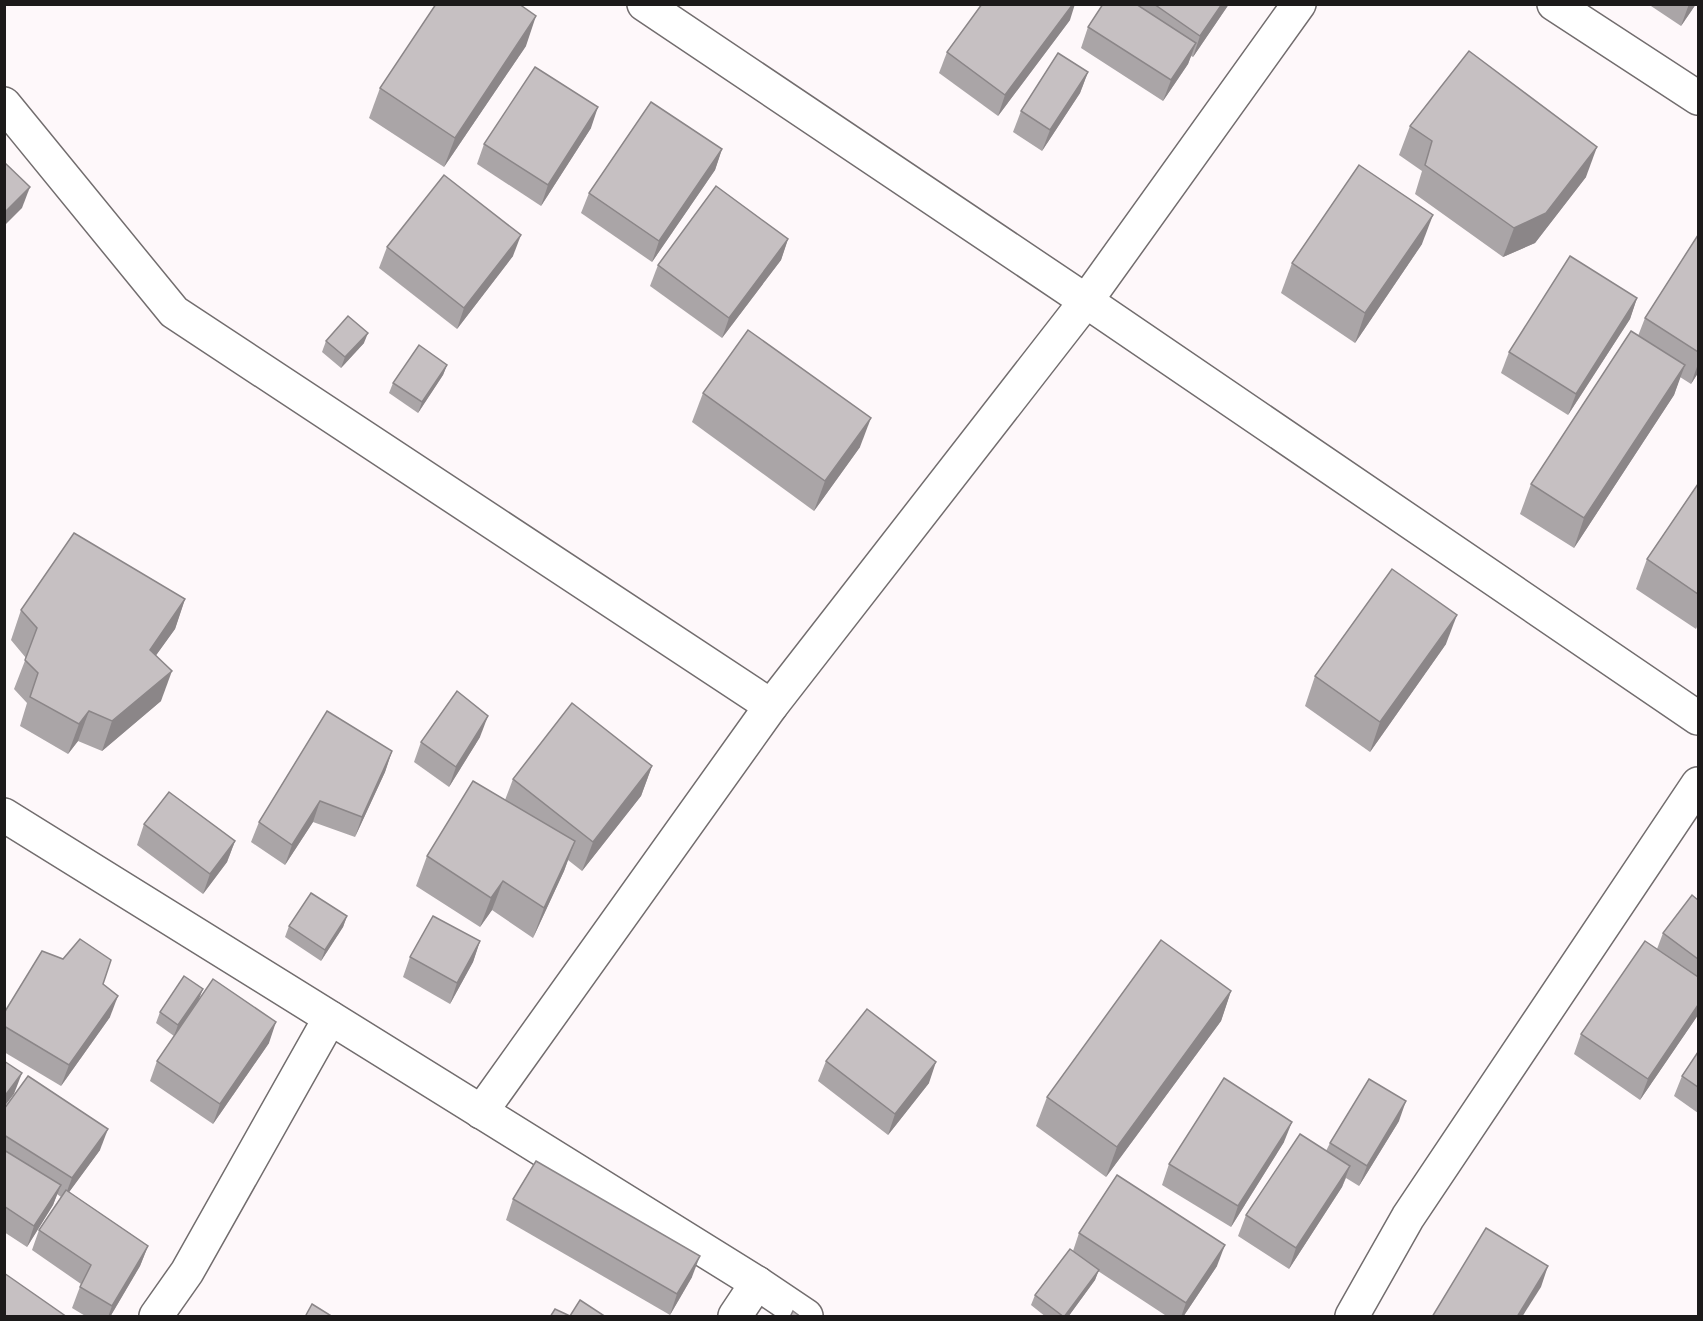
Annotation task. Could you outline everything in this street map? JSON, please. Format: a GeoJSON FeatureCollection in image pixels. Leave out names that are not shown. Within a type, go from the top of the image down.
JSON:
{"type":"FeatureCollection","features":[{"type":"Feature","properties":{"kind":"street"},"geometry":{"type":"LineString","coordinates":[[644,4],[1086,301],[1698,718]]}},
{"type":"Feature","properties":{"kind":"street"},"geometry":{"type":"LineString","coordinates":[[481,1112],[771,706],[1086,301],[1299,4]]}},
{"type":"Feature","properties":{"kind":"street"},"geometry":{"type":"LineString","coordinates":[[1554,4],[1698,98]]}},
{"type":"Feature","properties":{"kind":"street"},"geometry":{"type":"LineString","coordinates":[[4,104],[174,312],[771,706]]}},
{"type":"Feature","properties":{"kind":"street"},"geometry":{"type":"LineString","coordinates":[[1352,1317],[1408,1217],[1698,784]]}},
{"type":"Feature","properties":{"kind":"street"},"geometry":{"type":"LineString","coordinates":[[4,815],[757,1283],[806,1317]]}},
{"type":"Feature","properties":{"kind":"street"},"geometry":{"type":"LineString","coordinates":[[156,1317],[187,1272],[330,1018]]}},
{"type":"Feature","properties":{"kind":"street"},"geometry":{"type":"LineString","coordinates":[[735,1317],[757,1283]]}},
{"type":"Feature","properties":{"kind":"building"},"geometry":{"type":"Polygon","coordinates":[[[436,4],[519,4],[536,16],[455,138],[380,88],[436,4]]]}},
{"type":"Feature","properties":{"kind":"building"},"geometry":{"type":"Polygon","coordinates":[[[982,4],[1073,4],[1005,95],[947,52],[982,4]]]}},
{"type":"Feature","properties":{"kind":"building"},"geometry":{"type":"Polygon","coordinates":[[[1103,4],[1136,4],[1196,43],[1171,80],[1088,27],[1103,4]]]}},
{"type":"Feature","properties":{"kind":"building"},"geometry":{"type":"Polygon","coordinates":[[[1154,4],[1222,4],[1200,36],[1154,4]]]}},
{"type":"Feature","properties":{"kind":"building"},"geometry":{"type":"Polygon","coordinates":[[[1469,51],[1597,147],[1546,213],[1514,228],[1425,165],[1432,141],[1410,126],[1469,51]]]}},
{"type":"Feature","properties":{"kind":"building"},"geometry":{"type":"Polygon","coordinates":[[[1058,53],[1088,72],[1050,130],[1021,111],[1058,53]]]}},
{"type":"Feature","properties":{"kind":"building"},"geometry":{"type":"Polygon","coordinates":[[[535,67],[598,107],[548,185],[484,144],[535,67]]]}},
{"type":"Feature","properties":{"kind":"building"},"geometry":{"type":"Polygon","coordinates":[[[651,102],[722,149],[659,241],[589,193],[651,102]]]}},
{"type":"Feature","properties":{"kind":"building"},"geometry":{"type":"Polygon","coordinates":[[[4,162],[30,187],[4,213],[4,162]]]}},
{"type":"Feature","properties":{"kind":"building"},"geometry":{"type":"Polygon","coordinates":[[[1359,165],[1433,215],[1365,313],[1292,263],[1359,165]]]}},
{"type":"Feature","properties":{"kind":"building"},"geometry":{"type":"Polygon","coordinates":[[[444,175],[521,235],[464,308],[387,247],[444,175]]]}},
{"type":"Feature","properties":{"kind":"building"},"geometry":{"type":"Polygon","coordinates":[[[716,186],[788,239],[729,318],[658,265],[716,186]]]}},
{"type":"Feature","properties":{"kind":"building"},"geometry":{"type":"Polygon","coordinates":[[[1698,235],[1698,352],[1645,318],[1698,235]]]}},
{"type":"Feature","properties":{"kind":"building"},"geometry":{"type":"Polygon","coordinates":[[[1570,256],[1637,298],[1576,394],[1509,352],[1570,256]]]}},
{"type":"Feature","properties":{"kind":"building"},"geometry":{"type":"Polygon","coordinates":[[[348,316],[368,333],[345,357],[326,341],[348,316]]]}},
{"type":"Feature","properties":{"kind":"building"},"geometry":{"type":"Polygon","coordinates":[[[748,330],[871,418],[825,481],[703,393],[748,330]]]}},
{"type":"Feature","properties":{"kind":"building"},"geometry":{"type":"Polygon","coordinates":[[[1631,331],[1685,365],[1584,518],[1531,484],[1631,331]]]}},
{"type":"Feature","properties":{"kind":"building"},"geometry":{"type":"Polygon","coordinates":[[[419,345],[447,365],[422,402],[393,383],[419,345]]]}},
{"type":"Feature","properties":{"kind":"building"},"geometry":{"type":"Polygon","coordinates":[[[1698,484],[1698,594],[1647,559],[1698,484]]]}},
{"type":"Feature","properties":{"kind":"building"},"geometry":{"type":"Polygon","coordinates":[[[74,533],[185,599],[150,650],[172,671],[112,721],[89,711],[79,724],[30,697],[38,673],[25,660],[37,628],[21,610],[74,533]]]}},
{"type":"Feature","properties":{"kind":"building"},"geometry":{"type":"Polygon","coordinates":[[[1392,569],[1457,615],[1380,722],[1315,676],[1392,569]]]}},
{"type":"Feature","properties":{"kind":"building"},"geometry":{"type":"Polygon","coordinates":[[[457,691],[488,716],[456,767],[421,742],[457,691]]]}},
{"type":"Feature","properties":{"kind":"building"},"geometry":{"type":"Polygon","coordinates":[[[572,703],[652,766],[593,842],[513,779],[572,703]]]}},
{"type":"Feature","properties":{"kind":"building"},"geometry":{"type":"Polygon","coordinates":[[[327,711],[392,751],[362,817],[320,801],[292,845],[259,822],[327,711]]]}},
{"type":"Feature","properties":{"kind":"building"},"geometry":{"type":"Polygon","coordinates":[[[473,781],[575,841],[544,908],[503,881],[491,898],[427,856],[473,781]]]}},
{"type":"Feature","properties":{"kind":"building"},"geometry":{"type":"Polygon","coordinates":[[[169,792],[235,841],[210,874],[144,824],[169,792]]]}},
{"type":"Feature","properties":{"kind":"building"},"geometry":{"type":"Polygon","coordinates":[[[311,893],[347,916],[325,950],[289,926],[311,893]]]}},
{"type":"Feature","properties":{"kind":"building"},"geometry":{"type":"Polygon","coordinates":[[[1692,895],[1698,900],[1698,959],[1663,933],[1692,895]]]}},
{"type":"Feature","properties":{"kind":"building"},"geometry":{"type":"Polygon","coordinates":[[[433,916],[480,941],[457,983],[410,957],[433,916]]]}},
{"type":"Feature","properties":{"kind":"building"},"geometry":{"type":"Polygon","coordinates":[[[80,939],[111,960],[103,984],[118,996],[69,1065],[4,1026],[4,1013],[42,951],[63,959],[80,939]]]}},
{"type":"Feature","properties":{"kind":"building"},"geometry":{"type":"Polygon","coordinates":[[[1161,940],[1231,991],[1117,1147],[1047,1097],[1161,940]]]}},
{"type":"Feature","properties":{"kind":"building"},"geometry":{"type":"Polygon","coordinates":[[[1645,941],[1698,977],[1698,1005],[1648,1079],[1581,1034],[1645,941]]]}},
{"type":"Feature","properties":{"kind":"building"},"geometry":{"type":"Polygon","coordinates":[[[184,976],[203,989],[178,1025],[160,1012],[184,976]]]}},
{"type":"Feature","properties":{"kind":"building"},"geometry":{"type":"Polygon","coordinates":[[[213,979],[276,1022],[220,1104],[157,1061],[213,979]]]}},
{"type":"Feature","properties":{"kind":"building"},"geometry":{"type":"Polygon","coordinates":[[[867,1009],[936,1062],[895,1114],[826,1061],[867,1009]]]}},
{"type":"Feature","properties":{"kind":"building"},"geometry":{"type":"Polygon","coordinates":[[[1698,1052],[1698,1087],[1682,1076],[1698,1052]]]}},
{"type":"Feature","properties":{"kind":"building"},"geometry":{"type":"Polygon","coordinates":[[[4,1061],[22,1073],[4,1097],[4,1061]]]}},
{"type":"Feature","properties":{"kind":"building"},"geometry":{"type":"Polygon","coordinates":[[[28,1076],[108,1129],[72,1178],[4,1135],[4,1109],[28,1076]]]}},
{"type":"Feature","properties":{"kind":"building"},"geometry":{"type":"Polygon","coordinates":[[[1224,1078],[1292,1122],[1238,1206],[1169,1164],[1224,1078]]]}},
{"type":"Feature","properties":{"kind":"building"},"geometry":{"type":"Polygon","coordinates":[[[1369,1079],[1406,1101],[1367,1166],[1330,1143],[1369,1079]]]}},
{"type":"Feature","properties":{"kind":"building"},"geometry":{"type":"Polygon","coordinates":[[[1300,1134],[1350,1166],[1296,1248],[1246,1215],[1300,1134]]]}},
{"type":"Feature","properties":{"kind":"building"},"geometry":{"type":"Polygon","coordinates":[[[4,1150],[61,1185],[34,1226],[4,1206],[4,1150]]]}},
{"type":"Feature","properties":{"kind":"building"},"geometry":{"type":"Polygon","coordinates":[[[536,1161],[700,1256],[677,1294],[513,1199],[536,1161]]]}},
{"type":"Feature","properties":{"kind":"building"},"geometry":{"type":"Polygon","coordinates":[[[1117,1175],[1225,1245],[1186,1303],[1079,1233],[1117,1175]]]}},
{"type":"Feature","properties":{"kind":"building"},"geometry":{"type":"Polygon","coordinates":[[[66,1190],[148,1246],[112,1306],[80,1287],[91,1265],[39,1230],[66,1190]]]}},
{"type":"Feature","properties":{"kind":"building"},"geometry":{"type":"Polygon","coordinates":[[[1486,1228],[1548,1266],[1517,1317],[1432,1317],[1486,1228]]]}},
{"type":"Feature","properties":{"kind":"building"},"geometry":{"type":"Polygon","coordinates":[[[1070,1249],[1099,1270],[1064,1317],[1035,1295],[1070,1249]]]}},
{"type":"Feature","properties":{"kind":"building"},"geometry":{"type":"Polygon","coordinates":[[[4,1273],[67,1317],[4,1317],[4,1273]]]}},
{"type":"Feature","properties":{"kind":"building"},"geometry":{"type":"Polygon","coordinates":[[[580,1300],[606,1317],[550,1317],[555,1309],[570,1316],[580,1300]]]}},
{"type":"Feature","properties":{"kind":"building"},"geometry":{"type":"Polygon","coordinates":[[[312,1304],[333,1317],[305,1317],[312,1304]]]}},
{"type":"Feature","properties":{"kind":"building"},"geometry":{"type":"Polygon","coordinates":[[[793,1311],[801,1317],[790,1317],[793,1311]]]}}]}
